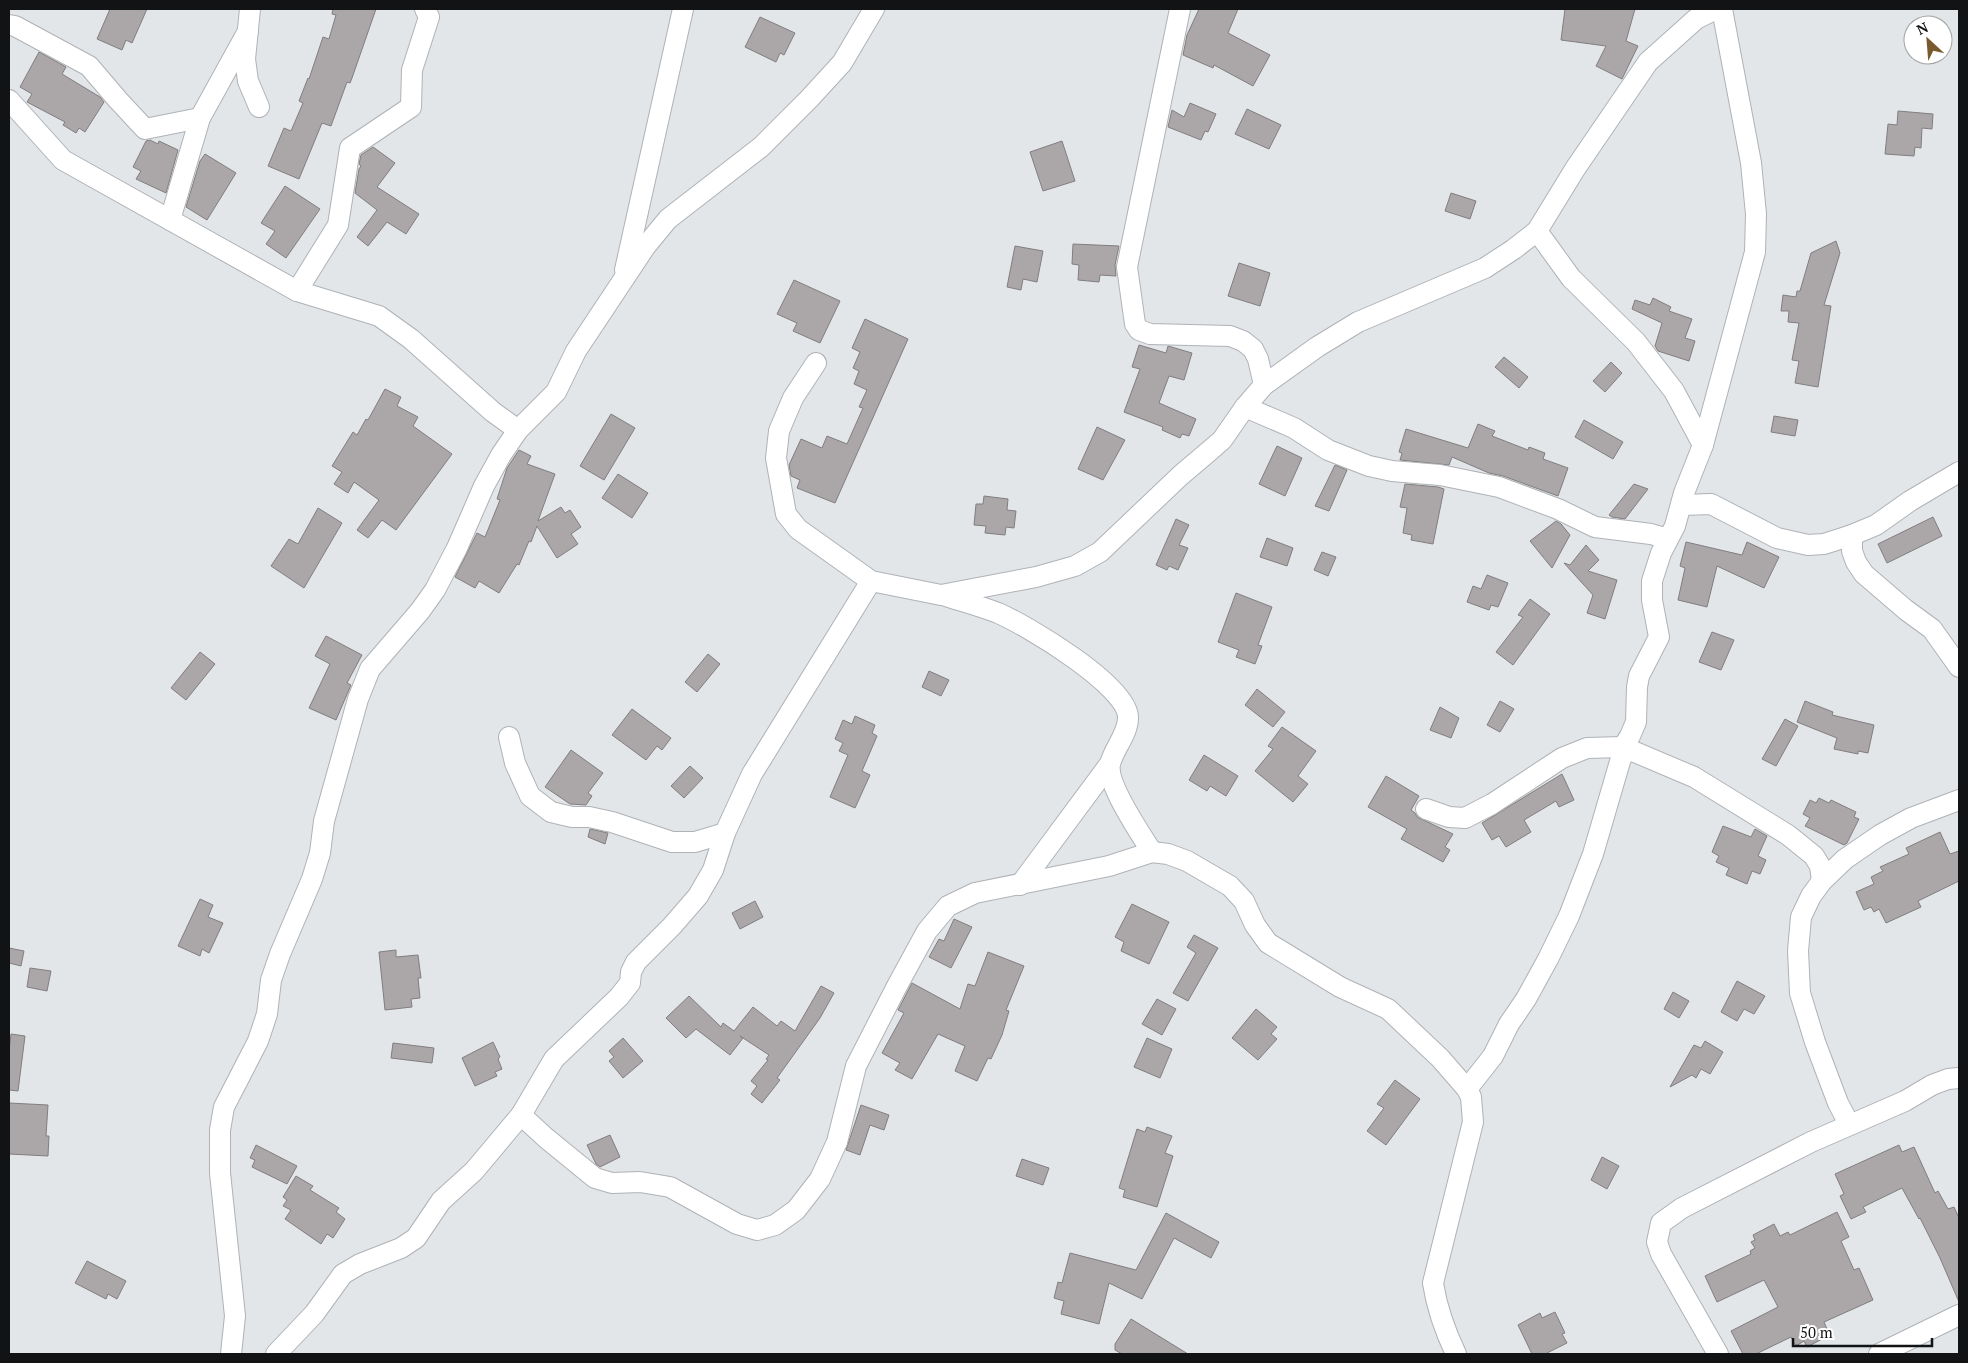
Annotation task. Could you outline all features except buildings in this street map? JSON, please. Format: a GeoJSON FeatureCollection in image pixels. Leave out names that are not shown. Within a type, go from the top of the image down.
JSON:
{"type":"FeatureCollection","features":[{"type":"Feature","properties":{"kind":"street"},"geometry":{"type":"LineString","coordinates":[[250,9],[245,60],[248,81],[259,107]]}},
{"type":"Feature","properties":{"kind":"street"},"geometry":{"type":"LineString","coordinates":[[297,291],[338,225],[350,148],[411,107],[412,70],[429,18],[425,9]]}},
{"type":"Feature","properties":{"kind":"street"},"geometry":{"type":"LineString","coordinates":[[622,282],[683,9]]}},
{"type":"Feature","properties":{"kind":"street"},"geometry":{"type":"LineString","coordinates":[[231,1354],[235,1316],[220,1173],[220,1130],[224,1108],[258,1041],[267,1014],[271,980],[312,879],[320,853],[324,821],[370,669],[435,590],[457,548],[484,486],[518,430],[556,392],[576,351],[645,247],[668,219],[761,147],[809,99],[842,63],[874,9]]}},
{"type":"Feature","properties":{"kind":"street"},"geometry":{"type":"LineString","coordinates":[[1180,9],[1127,267],[1135,324],[1139,330],[1150,334],[1230,336],[1243,340],[1253,349],[1258,359],[1264,385]]}},
{"type":"Feature","properties":{"kind":"street"},"geometry":{"type":"LineString","coordinates":[[942,595],[1036,577],[1075,566],[1100,552],[1174,480],[1222,440],[1245,407],[1264,385],[1317,347],[1358,322],[1485,268],[1514,249],[1537,231],[1575,168],[1648,62],[1696,19],[1716,9]]}},
{"type":"Feature","properties":{"kind":"street"},"geometry":{"type":"LineString","coordinates":[[1466,1089],[1493,1056],[1509,1024],[1526,999],[1548,959],[1561,933],[1593,854],[1621,758],[1636,722],[1639,676],[1659,637],[1652,600],[1652,581],[1703,445],[1755,252],[1756,214],[1751,163],[1722,9]]}},
{"type":"Feature","properties":{"kind":"street"},"geometry":{"type":"LineString","coordinates":[[9,24],[89,66],[145,129],[200,118]]}},
{"type":"Feature","properties":{"kind":"street"},"geometry":{"type":"LineString","coordinates":[[170,220],[200,118],[248,31]]}},
{"type":"Feature","properties":{"kind":"street"},"geometry":{"type":"LineString","coordinates":[[9,100],[63,160],[297,291],[379,316],[411,339],[493,412],[518,430]]}},
{"type":"Feature","properties":{"kind":"street"},"geometry":{"type":"LineString","coordinates":[[1537,231],[1571,278],[1636,342],[1674,391],[1703,445]]}},
{"type":"Feature","properties":{"kind":"street"},"geometry":{"type":"LineString","coordinates":[[816,363],[794,398],[779,431],[776,458],[786,514],[798,528],[871,580],[942,595],[997,613],[1022,624],[1094,673],[1115,691],[1125,704],[1128,718],[1110,765],[1020,885]]}},
{"type":"Feature","properties":{"kind":"street"},"geometry":{"type":"LineString","coordinates":[[1245,407],[1294,428],[1328,450],[1369,466],[1392,471],[1440,475],[1499,487],[1558,509],[1595,527],[1651,534],[1668,539]]}},
{"type":"Feature","properties":{"kind":"street"},"geometry":{"type":"LineString","coordinates":[[1682,505],[1711,504],[1777,538],[1808,545],[1824,544],[1876,525],[1910,501],[1959,472]]}},
{"type":"Feature","properties":{"kind":"street"},"geometry":{"type":"LineString","coordinates":[[1852,535],[1852,551],[1856,562],[1864,574],[1906,610],[1932,628],[1959,667]]}},
{"type":"Feature","properties":{"kind":"street"},"geometry":{"type":"LineString","coordinates":[[276,1354],[314,1314],[343,1274],[360,1264],[400,1248],[416,1238],[441,1201],[474,1171],[521,1115],[554,1059],[619,997],[630,982],[631,972],[636,962],[672,926],[698,896],[713,870],[725,833],[752,774],[871,580]]}},
{"type":"Feature","properties":{"kind":"street"},"geometry":{"type":"LineString","coordinates":[[509,737],[515,764],[530,796],[551,812],[572,817],[589,817],[612,822],[672,842],[695,842],[725,833]]}},
{"type":"Feature","properties":{"kind":"street"},"geometry":{"type":"LineString","coordinates":[[1426,809],[1448,816],[1465,818],[1492,804],[1562,758],[1587,748],[1625,748],[1694,776],[1788,835],[1814,856],[1820,866],[1822,881]]}},
{"type":"Feature","properties":{"kind":"street"},"geometry":{"type":"LineString","coordinates":[[1110,765],[1116,791],[1132,822],[1152,852]]}},
{"type":"Feature","properties":{"kind":"street"},"geometry":{"type":"LineString","coordinates":[[1849,1124],[1838,1103],[1800,993],[1798,951],[1801,917],[1811,896],[1822,881],[1845,859],[1880,835],[1911,818],[1959,800]]}},
{"type":"Feature","properties":{"kind":"street"},"geometry":{"type":"LineString","coordinates":[[521,1115],[595,1178],[612,1183],[640,1182],[670,1187],[737,1224],[757,1230],[775,1225],[796,1210],[820,1179],[837,1142],[856,1066],[927,931],[948,906],[975,893],[1108,866],[1152,852],[1168,854],[1187,861],[1230,886],[1244,901],[1255,925],[1268,943],[1340,987],[1388,1009],[1440,1058],[1471,1097],[1473,1122],[1433,1284],[1436,1306],[1456,1354]]}},
{"type":"Feature","properties":{"kind":"street"},"geometry":{"type":"LineString","coordinates":[[1718,1354],[1661,1254],[1657,1242],[1662,1223],[1682,1208],[1849,1124],[1905,1101],[1932,1085],[1959,1078]]}},
{"type":"Feature","properties":{"kind":"street"},"geometry":{"type":"LineString","coordinates":[[1879,1354],[1959,1315]]}}]}
